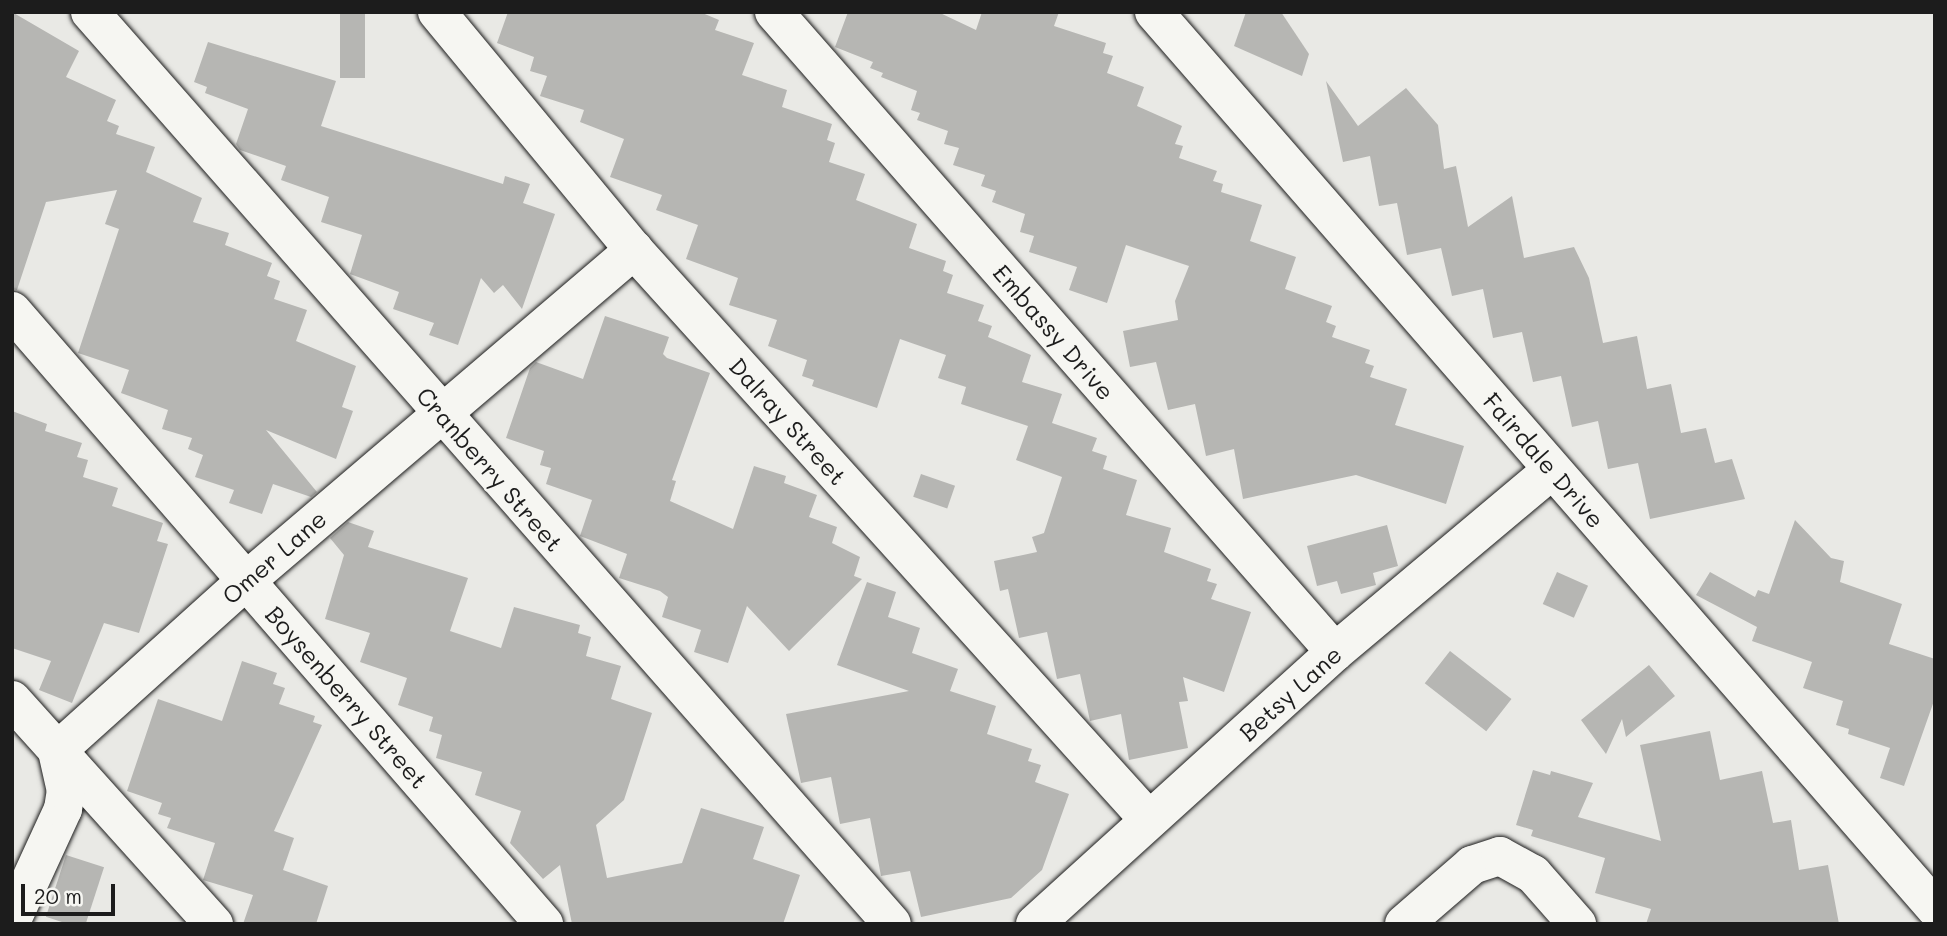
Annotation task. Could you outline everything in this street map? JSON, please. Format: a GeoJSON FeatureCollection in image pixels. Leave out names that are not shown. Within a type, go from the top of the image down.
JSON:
{"type":"FeatureCollection","features":[{"type":"Feature","properties":{"kind":"street","name":"Cranberry Street"},"geometry":{"type":"LineString","coordinates":[[90,12],[440,414],[892,924]]}},
{"type":"Feature","properties":{"kind":"street","name":"Dalray Street"},"geometry":{"type":"LineString","coordinates":[[437,12],[634,250],[1149,820]]}},
{"type":"Feature","properties":{"kind":"street","name":"Embassy Drive"},"geometry":{"type":"LineString","coordinates":[[774,12],[1335,652]]}},
{"type":"Feature","properties":{"kind":"street","name":"Fairdale Drive"},"geometry":{"type":"LineString","coordinates":[[1154,12],[1935,908]]}},
{"type":"Feature","properties":{"kind":"street","name":"Omer Lane"},"geometry":{"type":"LineString","coordinates":[[57,751],[247,580],[634,250]]}},
{"type":"Feature","properties":{"kind":"street","name":"Boysenberry Street"},"geometry":{"type":"LineString","coordinates":[[12,311],[544,924]]}},
{"type":"Feature","properties":{"kind":"street","name":"Betsy Lane"},"geometry":{"type":"LineString","coordinates":[[1035,924],[1335,652],[1552,470]]}},
{"type":"Feature","properties":{"kind":"street"},"geometry":{"type":"LineString","coordinates":[[12,700],[214,924]]}},
{"type":"Feature","properties":{"kind":"street"},"geometry":{"type":"LineString","coordinates":[[12,920],[63,809],[66,791],[57,751]]}},
{"type":"Feature","properties":{"kind":"street"},"geometry":{"type":"LineString","coordinates":[[1404,924],[1472,865],[1500,856],[1520,864],[1577,924]]}},
{"type":"Feature","properties":{"kind":"building"},"geometry":{"type":"Polygon","coordinates":[[[12,12],[79,51],[66,77],[116,100],[107,121],[119,126],[116,134],[155,147],[146,172],[202,198],[193,222],[229,233],[225,245],[272,263],[267,276],[280,281],[274,299],[307,310],[296,341],[356,366],[342,407],[353,411],[336,459],[266,430],[317,492],[311,497],[273,484],[262,514],[229,503],[234,490],[195,477],[203,455],[188,449],[192,438],[162,429],[168,410],[121,393],[129,370],[78,353],[119,229],[105,224],[117,190],[46,202],[17,290],[12,289],[12,12]]]}},
{"type":"Feature","properties":{"kind":"building"},"geometry":{"type":"Polygon","coordinates":[[[340,12],[365,12],[365,78],[340,78],[340,12]]]}},
{"type":"Feature","properties":{"kind":"building"},"geometry":{"type":"Polygon","coordinates":[[[508,12],[700,12],[719,20],[715,30],[754,43],[742,75],[787,90],[782,107],[832,124],[827,140],[835,143],[829,162],[865,174],[856,200],[917,224],[909,248],[946,261],[943,271],[953,275],[947,293],[984,305],[978,321],[992,326],[988,337],[1031,355],[1022,382],[1062,394],[1052,423],[1097,438],[1092,451],[1107,456],[1103,469],[1137,480],[1126,515],[1171,528],[1164,552],[1211,569],[1207,581],[1217,584],[1211,599],[1251,612],[1224,692],[1183,677],[1188,701],[1179,702],[1188,748],[1129,760],[1121,714],[1090,721],[1080,674],[1057,679],[1047,632],[1019,638],[1008,589],[1000,591],[994,561],[1037,552],[1032,537],[1044,533],[1062,477],[1016,460],[1028,426],[961,404],[966,387],[938,378],[946,355],[900,339],[877,408],[812,386],[814,380],[802,376],[807,360],[768,346],[777,320],[729,305],[738,278],[686,259],[698,225],[656,210],[662,195],[610,177],[624,139],[580,122],[584,110],[540,96],[547,76],[530,71],[534,57],[497,43],[508,12]]]}},
{"type":"Feature","properties":{"kind":"building"},"geometry":{"type":"Polygon","coordinates":[[[848,12],[938,12],[976,30],[982,12],[1059,12],[1054,26],[1106,43],[1103,53],[1113,56],[1107,73],[1144,87],[1137,106],[1182,126],[1175,144],[1183,146],[1179,158],[1217,171],[1213,181],[1223,184],[1221,192],[1262,205],[1250,241],[1296,257],[1285,289],[1332,306],[1326,322],[1336,326],[1332,337],[1370,350],[1365,363],[1374,366],[1370,377],[1407,389],[1395,425],[1464,446],[1446,504],[1356,475],[1243,499],[1234,449],[1206,456],[1195,404],[1168,410],[1156,362],[1130,367],[1123,331],[1178,320],[1175,301],[1189,266],[1126,245],[1107,303],[1069,290],[1077,267],[1029,252],[1034,236],[1020,232],[1025,214],[992,202],[996,191],[981,186],[985,175],[953,165],[959,148],[944,144],[948,131],[917,120],[920,113],[911,110],[917,91],[881,77],[883,73],[870,68],[873,62],[835,47],[848,12]]]}},
{"type":"Feature","properties":{"kind":"building"},"geometry":{"type":"Polygon","coordinates":[[[1246,12],[1281,12],[1309,54],[1302,76],[1234,46],[1246,12]]]}},
{"type":"Feature","properties":{"kind":"building"},"geometry":{"type":"Polygon","coordinates":[[[208,42],[336,81],[321,126],[503,184],[505,176],[530,184],[523,203],[555,214],[522,309],[503,285],[494,293],[481,278],[458,345],[429,335],[434,323],[393,309],[399,292],[350,274],[362,235],[321,222],[329,197],[281,180],[286,166],[240,150],[236,144],[248,109],[205,93],[207,87],[194,82],[208,42]]]}},
{"type":"Feature","properties":{"kind":"building"},"geometry":{"type":"Polygon","coordinates":[[[1326,81],[1358,126],[1406,88],[1438,125],[1444,169],[1456,166],[1468,227],[1512,196],[1524,258],[1574,247],[1589,278],[1603,343],[1637,336],[1647,389],[1671,384],[1681,433],[1706,428],[1715,463],[1732,459],[1745,499],[1650,519],[1638,463],[1608,469],[1598,421],[1572,427],[1561,376],[1533,382],[1522,332],[1493,338],[1483,289],[1452,296],[1441,248],[1407,255],[1397,203],[1379,206],[1370,156],[1343,162],[1326,81]]]}},
{"type":"Feature","properties":{"kind":"building"},"geometry":{"type":"Polygon","coordinates":[[[605,316],[669,337],[663,354],[667,358],[710,373],[672,480],[676,481],[670,501],[733,529],[754,466],[786,476],[784,483],[817,495],[809,517],[837,527],[832,543],[860,557],[854,576],[862,579],[789,651],[747,606],[728,663],[694,652],[701,630],[662,617],[668,597],[660,591],[619,578],[627,554],[580,536],[592,500],[546,484],[551,468],[540,465],[544,451],[506,438],[530,368],[536,362],[583,379],[605,316]]]}},
{"type":"Feature","properties":{"kind":"building"},"geometry":{"type":"Polygon","coordinates":[[[12,411],[47,424],[45,431],[82,443],[77,457],[88,460],[83,477],[118,488],[112,506],[163,523],[157,541],[168,544],[139,633],[104,623],[72,703],[39,690],[51,661],[12,648],[12,411]]]}},
{"type":"Feature","properties":{"kind":"building"},"geometry":{"type":"Polygon","coordinates":[[[921,474],[955,486],[947,508],[913,497],[921,474]]]}},
{"type":"Feature","properties":{"kind":"building"},"geometry":{"type":"Polygon","coordinates":[[[1795,520],[1831,558],[1844,561],[1840,582],[1902,604],[1889,644],[1935,659],[1935,698],[1904,786],[1880,778],[1890,748],[1848,734],[1849,729],[1836,725],[1843,701],[1803,688],[1812,662],[1752,641],[1757,627],[1696,595],[1710,572],[1755,597],[1758,590],[1769,594],[1795,520]]]}},
{"type":"Feature","properties":{"kind":"building"},"geometry":{"type":"Polygon","coordinates":[[[348,522],[374,531],[368,547],[468,578],[450,631],[501,648],[514,607],[580,625],[578,633],[591,637],[586,656],[621,666],[611,699],[652,713],[624,800],[596,825],[607,878],[682,863],[701,808],[764,827],[753,859],[800,875],[783,924],[572,924],[560,865],[543,879],[510,843],[521,811],[475,795],[482,772],[436,758],[442,735],[429,731],[433,717],[398,705],[407,678],[360,662],[370,633],[325,619],[344,555],[330,538],[348,522]]]}},
{"type":"Feature","properties":{"kind":"building"},"geometry":{"type":"Polygon","coordinates":[[[1387,525],[1398,566],[1373,573],[1376,585],[1341,594],[1337,581],[1317,586],[1307,546],[1387,525]]]}},
{"type":"Feature","properties":{"kind":"building"},"geometry":{"type":"Polygon","coordinates":[[[1557,572],[1588,586],[1574,618],[1543,604],[1557,572]]]}},
{"type":"Feature","properties":{"kind":"building"},"geometry":{"type":"Polygon","coordinates":[[[867,582],[896,592],[888,617],[920,628],[912,653],[958,669],[950,691],[996,706],[987,734],[1032,749],[1028,761],[1041,765],[1035,782],[1069,794],[1042,870],[1011,898],[921,917],[910,871],[881,876],[870,818],[840,824],[831,777],[801,783],[786,714],[909,691],[837,665],[867,582]]]}},
{"type":"Feature","properties":{"kind":"building"},"geometry":{"type":"Polygon","coordinates":[[[1450,651],[1511,699],[1486,731],[1425,683],[1450,651]]]}},
{"type":"Feature","properties":{"kind":"building"},"geometry":{"type":"Polygon","coordinates":[[[242,661],[277,673],[273,684],[285,688],[279,704],[315,716],[313,722],[322,725],[274,831],[294,838],[283,870],[328,886],[316,924],[243,924],[253,895],[203,880],[215,843],[167,828],[171,818],[158,814],[162,803],[127,791],[158,699],[222,721],[242,661]]]}},
{"type":"Feature","properties":{"kind":"building"},"geometry":{"type":"Polygon","coordinates":[[[1649,665],[1675,696],[1626,737],[1622,719],[1606,754],[1581,720],[1649,665]]]}},
{"type":"Feature","properties":{"kind":"building"},"geometry":{"type":"Polygon","coordinates":[[[1710,731],[1720,780],[1762,771],[1773,823],[1791,820],[1799,870],[1828,865],[1839,924],[1646,924],[1651,909],[1595,893],[1605,858],[1531,836],[1533,830],[1516,825],[1533,770],[1550,775],[1551,771],[1593,783],[1578,817],[1661,841],[1640,745],[1710,731]]]}},
{"type":"Feature","properties":{"kind":"building"},"geometry":{"type":"Polygon","coordinates":[[[66,855],[104,867],[86,924],[68,924],[46,917],[66,855]]]}}]}
